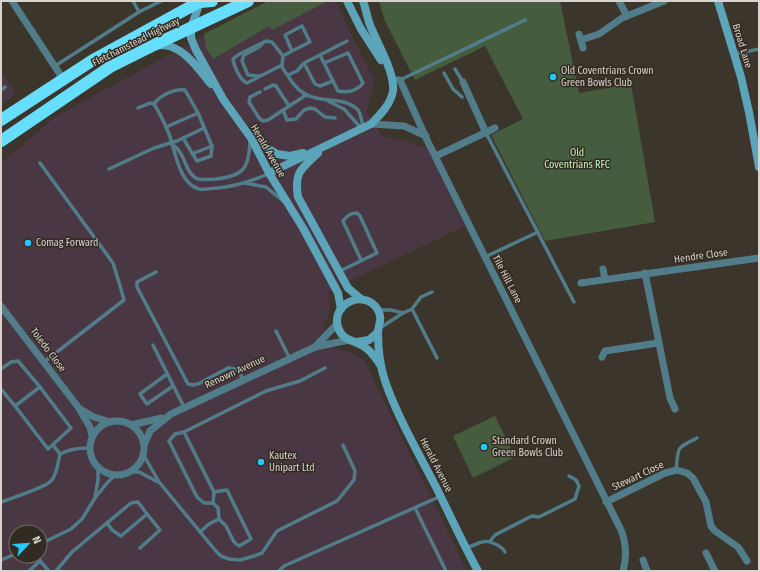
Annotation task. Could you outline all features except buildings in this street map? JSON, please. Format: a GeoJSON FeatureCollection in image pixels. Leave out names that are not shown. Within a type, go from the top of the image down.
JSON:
{"type":"FeatureCollection","features":[{"type":"Feature","properties":{"kind":"highway","name":"Fletchamstead Highway"},"geometry":{"type":"LineString","coordinates":[[3,117],[93,60],[204,1]]}},
{"type":"Feature","properties":{"kind":"highway","name":"Fletchamstead Highway"},"geometry":{"type":"LineString","coordinates":[[1,141],[110,67],[248,1]]}},
{"type":"Feature","properties":{"kind":"main road"},"geometry":{"type":"LineString","coordinates":[[191,28],[204,1]]}},
{"type":"Feature","properties":{"kind":"main road"},"geometry":{"type":"LineString","coordinates":[[269,173],[371,124],[383,112],[389,103],[396,80],[361,29],[348,1]]}},
{"type":"Feature","properties":{"kind":"main road","name":"Tile Hill Lane"},"geometry":{"type":"LineString","coordinates":[[363,1],[370,23],[396,80]]}},
{"type":"Feature","properties":{"kind":"main road","name":"Broad Lane"},"geometry":{"type":"LineString","coordinates":[[718,1],[755,124],[759,167]]}},
{"type":"Feature","properties":{"kind":"main road","name":"Herald Avenue"},"geometry":{"type":"LineString","coordinates":[[191,28],[191,38],[196,50],[223,99],[251,138],[269,173],[290,207],[338,293],[341,309],[337,324],[341,333],[367,349],[373,354],[381,366]]}},
{"type":"Feature","properties":{"kind":"main road"},"geometry":{"type":"LineString","coordinates":[[154,45],[170,46],[189,58],[223,99]]}},
{"type":"Feature","properties":{"kind":"main road"},"geometry":{"type":"LineString","coordinates":[[251,138],[277,154],[290,156],[323,147]]}},
{"type":"Feature","properties":{"kind":"main road","name":"Herald Avenue"},"geometry":{"type":"LineString","coordinates":[[323,147],[301,169],[296,184],[298,197],[348,288],[361,299],[374,304],[378,310],[380,316],[379,330],[381,366],[385,382],[395,406],[478,571]]}},
{"type":"Feature","properties":{"kind":"main road"},"geometry":{"type":"LineString","coordinates":[[341,309],[352,300],[361,299]]}},
{"type":"Feature","properties":{"kind":"main road"},"geometry":{"type":"LineString","coordinates":[[353,341],[369,340],[379,330]]}},
{"type":"Feature","properties":{"kind":"street"},"geometry":{"type":"LineString","coordinates":[[12,1],[62,79]]}},
{"type":"Feature","properties":{"kind":"street"},"geometry":{"type":"LineString","coordinates":[[620,1],[627,16]]}},
{"type":"Feature","properties":{"kind":"street"},"geometry":{"type":"LineString","coordinates":[[583,48],[580,37],[599,34],[622,18],[664,1]]}},
{"type":"Feature","properties":{"kind":"street","name":"Tile Hill Lane"},"geometry":{"type":"LineString","coordinates":[[396,80],[426,136],[621,530],[624,539],[625,557],[623,571]]}},
{"type":"Feature","properties":{"kind":"street"},"geometry":{"type":"LineString","coordinates":[[463,82],[486,133]]}},
{"type":"Feature","properties":{"kind":"street"},"geometry":{"type":"LineString","coordinates":[[462,97],[469,93]]}},
{"type":"Feature","properties":{"kind":"street"},"geometry":{"type":"LineString","coordinates":[[371,124],[404,126],[426,136]]}},
{"type":"Feature","properties":{"kind":"street"},"geometry":{"type":"LineString","coordinates":[[436,156],[495,128]]}},
{"type":"Feature","properties":{"kind":"street","name":"Hendre Close"},"geometry":{"type":"LineString","coordinates":[[581,283],[759,258]]}},
{"type":"Feature","properties":{"kind":"street"},"geometry":{"type":"LineString","coordinates":[[603,269],[605,279]]}},
{"type":"Feature","properties":{"kind":"street"},"geometry":{"type":"LineString","coordinates":[[645,273],[658,342],[675,400],[675,409]]}},
{"type":"Feature","properties":{"kind":"street","name":"Toledo Close"},"geometry":{"type":"LineString","coordinates":[[1,306],[78,408],[90,427],[92,436]]}},
{"type":"Feature","properties":{"kind":"street","name":"Renown Avenue"},"geometry":{"type":"LineString","coordinates":[[315,347],[337,324]]}},
{"type":"Feature","properties":{"kind":"street","name":"Renown Avenue"},"geometry":{"type":"LineString","coordinates":[[131,425],[164,417],[315,347],[353,341]]}},
{"type":"Feature","properties":{"kind":"street"},"geometry":{"type":"LineString","coordinates":[[602,351],[658,342]]}},
{"type":"Feature","properties":{"kind":"street","name":"Toledo Close"},"geometry":{"type":"LineString","coordinates":[[78,408],[94,417],[110,422]]}},
{"type":"Feature","properties":{"kind":"street","name":"Renown Avenue"},"geometry":{"type":"LineString","coordinates":[[144,445],[150,431],[164,417]]}},
{"type":"Feature","properties":{"kind":"street"},"geometry":{"type":"LineString","coordinates":[[117,421],[131,425],[137,430],[141,437],[144,445],[143,454],[136,468],[129,472],[115,475],[103,472],[93,462],[89,448],[92,436],[97,429],[110,422],[117,421]]}},
{"type":"Feature","properties":{"kind":"street","name":"Stewart Close"},"geometry":{"type":"LineString","coordinates":[[606,502],[665,473],[676,470],[687,473],[693,478],[706,502],[711,526],[715,531],[740,549],[747,561]]}},
{"type":"Feature","properties":{"kind":"street"},"geometry":{"type":"LineString","coordinates":[[706,553],[715,571]]}},
{"type":"Feature","properties":{"kind":"street"},"geometry":{"type":"LineString","coordinates":[[643,560],[647,571]]}},
{"type":"Feature","properties":{"kind":"lane"},"geometry":{"type":"LineString","coordinates":[[133,1],[139,12]]}},
{"type":"Feature","properties":{"kind":"lane"},"geometry":{"type":"LineString","coordinates":[[55,66],[139,12],[161,1]]}},
{"type":"Feature","properties":{"kind":"lane"},"geometry":{"type":"LineString","coordinates":[[396,80],[525,20]]}},
{"type":"Feature","properties":{"kind":"lane"},"geometry":{"type":"LineString","coordinates":[[283,56],[310,42],[302,26],[284,35],[292,51]]}},
{"type":"Feature","properties":{"kind":"lane"},"geometry":{"type":"LineString","coordinates":[[261,76],[248,75],[242,61],[244,55],[260,47],[266,41]]}},
{"type":"Feature","properties":{"kind":"lane"},"geometry":{"type":"LineString","coordinates":[[282,65],[250,82],[245,82],[242,80],[233,59],[266,41],[272,42],[283,56],[282,65],[293,83],[306,95],[314,98],[344,103],[354,107],[360,114],[362,128]]}},
{"type":"Feature","properties":{"kind":"lane"},"geometry":{"type":"LineString","coordinates":[[288,76],[297,71],[304,63],[347,41]]}},
{"type":"Feature","properties":{"kind":"lane"},"geometry":{"type":"LineString","coordinates":[[734,55],[759,49]]}},
{"type":"Feature","properties":{"kind":"lane"},"geometry":{"type":"LineString","coordinates":[[320,55],[324,63],[338,91],[346,93],[356,89],[363,83],[348,53],[324,63]]}},
{"type":"Feature","properties":{"kind":"lane"},"geometry":{"type":"LineString","coordinates":[[304,63],[315,84],[318,86],[333,81]]}},
{"type":"Feature","properties":{"kind":"lane"},"geometry":{"type":"LineString","coordinates":[[455,69],[463,82]]}},
{"type":"Feature","properties":{"kind":"lane"},"geometry":{"type":"LineString","coordinates":[[444,73],[453,89],[462,97]]}},
{"type":"Feature","properties":{"kind":"lane"},"geometry":{"type":"LineString","coordinates":[[265,89],[273,85],[276,86],[289,106]]}},
{"type":"Feature","properties":{"kind":"lane"},"geometry":{"type":"LineString","coordinates":[[1,90],[5,87]]}},
{"type":"Feature","properties":{"kind":"lane"},"geometry":{"type":"LineString","coordinates":[[154,104],[157,98],[180,89],[185,90],[198,112],[212,146],[211,156],[197,162],[184,138]]}},
{"type":"Feature","properties":{"kind":"lane"},"geometry":{"type":"LineString","coordinates":[[260,92],[250,97],[249,102],[261,120],[268,120],[306,95]]}},
{"type":"Feature","properties":{"kind":"lane"},"geometry":{"type":"LineString","coordinates":[[325,100],[344,109],[362,128]]}},
{"type":"Feature","properties":{"kind":"lane"},"geometry":{"type":"LineString","coordinates":[[138,108],[150,103],[154,104]]}},
{"type":"Feature","properties":{"kind":"lane"},"geometry":{"type":"LineString","coordinates":[[154,104],[166,127],[181,170],[187,180],[194,186],[200,189],[231,186],[245,183],[269,173]]}},
{"type":"Feature","properties":{"kind":"lane"},"geometry":{"type":"LineString","coordinates":[[283,110],[288,120],[296,118],[304,110],[310,108],[315,109],[325,117],[335,118]]}},
{"type":"Feature","properties":{"kind":"lane"},"geometry":{"type":"LineString","coordinates":[[166,127],[198,112]]}},
{"type":"Feature","properties":{"kind":"lane"},"geometry":{"type":"LineString","coordinates":[[109,169],[154,148],[171,144],[204,128]]}},
{"type":"Feature","properties":{"kind":"lane"},"geometry":{"type":"LineString","coordinates":[[486,133],[574,302]]}},
{"type":"Feature","properties":{"kind":"lane"},"geometry":{"type":"LineString","coordinates":[[171,144],[179,151],[193,175],[198,179],[230,178],[239,174],[247,164],[251,138]]}},
{"type":"Feature","properties":{"kind":"lane"},"geometry":{"type":"LineString","coordinates":[[192,154],[212,146]]}},
{"type":"Feature","properties":{"kind":"lane"},"geometry":{"type":"LineString","coordinates":[[40,163],[113,263],[122,289],[124,300],[44,362]]}},
{"type":"Feature","properties":{"kind":"lane"},"geometry":{"type":"LineString","coordinates":[[245,183],[266,186],[290,207]]}},
{"type":"Feature","properties":{"kind":"lane"},"geometry":{"type":"LineString","coordinates":[[339,272],[376,253],[360,216],[357,213],[353,213],[346,217],[343,221],[361,260]]}},
{"type":"Feature","properties":{"kind":"lane"},"geometry":{"type":"LineString","coordinates":[[485,257],[538,232]]}},
{"type":"Feature","properties":{"kind":"lane"},"geometry":{"type":"LineString","coordinates":[[156,272],[136,282],[137,287],[188,384],[198,384],[228,368],[238,370],[244,379]]}},
{"type":"Feature","properties":{"kind":"lane"},"geometry":{"type":"LineString","coordinates":[[379,330],[403,313],[412,309],[421,297],[432,292]]}},
{"type":"Feature","properties":{"kind":"lane"},"geometry":{"type":"LineString","coordinates":[[412,309],[437,358]]}},
{"type":"Feature","properties":{"kind":"lane"},"geometry":{"type":"LineString","coordinates":[[378,310],[391,310],[403,313]]}},
{"type":"Feature","properties":{"kind":"lane"},"geometry":{"type":"LineString","coordinates":[[276,331],[290,359]]}},
{"type":"Feature","properties":{"kind":"lane"},"geometry":{"type":"LineString","coordinates":[[153,345],[184,407]]}},
{"type":"Feature","properties":{"kind":"lane"},"geometry":{"type":"LineString","coordinates":[[1,369],[11,362],[18,361],[71,428],[48,449],[1,389]]}},
{"type":"Feature","properties":{"kind":"lane"},"geometry":{"type":"LineString","coordinates":[[214,492],[227,490],[251,539],[239,546],[234,542],[226,526],[219,519],[218,508],[213,503],[204,503],[197,496],[169,441],[176,434],[184,432],[266,391],[300,381],[325,368]]}},
{"type":"Feature","properties":{"kind":"lane"},"geometry":{"type":"LineString","coordinates":[[167,374],[140,394],[147,404],[173,386]]}},
{"type":"Feature","properties":{"kind":"lane"},"geometry":{"type":"LineString","coordinates":[[14,406],[40,387]]}},
{"type":"Feature","properties":{"kind":"lane"},"geometry":{"type":"LineString","coordinates":[[184,432],[214,492],[213,503]]}},
{"type":"Feature","properties":{"kind":"lane"},"geometry":{"type":"LineString","coordinates":[[676,470],[678,449],[680,446],[697,438]]}},
{"type":"Feature","properties":{"kind":"lane"},"geometry":{"type":"LineString","coordinates":[[53,445],[60,454]]}},
{"type":"Feature","properties":{"kind":"lane"},"geometry":{"type":"LineString","coordinates":[[143,454],[159,482],[221,556],[229,559],[247,559],[262,553],[277,531],[337,501],[354,480],[355,471],[343,445]]}},
{"type":"Feature","properties":{"kind":"lane"},"geometry":{"type":"LineString","coordinates":[[1,502],[30,490],[44,487],[52,480],[60,454],[75,448],[89,448]]}},
{"type":"Feature","properties":{"kind":"lane"},"geometry":{"type":"LineString","coordinates":[[95,498],[98,468]]}},
{"type":"Feature","properties":{"kind":"lane"},"geometry":{"type":"LineString","coordinates":[[129,472],[139,472],[159,482]]}},
{"type":"Feature","properties":{"kind":"lane"},"geometry":{"type":"LineString","coordinates":[[48,540],[71,529],[77,524],[82,519],[95,498],[115,475]]}},
{"type":"Feature","properties":{"kind":"lane"},"geometry":{"type":"LineString","coordinates":[[490,541],[495,535],[532,516],[539,517],[575,498],[579,486],[576,480],[569,476]]}},
{"type":"Feature","properties":{"kind":"lane"},"geometry":{"type":"LineString","coordinates":[[279,571],[284,566],[440,496]]}},
{"type":"Feature","properties":{"kind":"lane"},"geometry":{"type":"LineString","coordinates":[[56,571],[72,552],[131,503],[138,502],[160,530],[140,548]]}},
{"type":"Feature","properties":{"kind":"lane"},"geometry":{"type":"LineString","coordinates":[[416,508],[446,571]]}},
{"type":"Feature","properties":{"kind":"lane"},"geometry":{"type":"LineString","coordinates":[[107,523],[112,530],[122,536],[147,514]]}},
{"type":"Feature","properties":{"kind":"lane"},"geometry":{"type":"LineString","coordinates":[[200,532],[208,524],[219,519]]}},
{"type":"Feature","properties":{"kind":"lane"},"geometry":{"type":"LineString","coordinates":[[467,548],[484,541],[490,541],[503,548],[505,552]]}},
{"type":"Feature","properties":{"kind":"lane"},"geometry":{"type":"LineString","coordinates":[[29,571],[37,564]]}},
{"type":"Feature","properties":{"kind":"shaded area"},"geometry":{"type":"Polygon","coordinates":[[[268,1],[335,1],[374,80],[367,112],[382,136],[406,141],[427,148],[465,226],[328,291],[330,312],[323,326],[334,349],[351,352],[364,360],[467,571],[1,571],[1,163],[55,117],[268,1]]]}},
{"type":"Feature","properties":{"kind":"shaded area"},"geometry":{"type":"Polygon","coordinates":[[[1,71],[16,94],[1,105],[1,71]]]}},
{"type":"Feature","properties":{"kind":"green space"},"geometry":{"type":"Polygon","coordinates":[[[268,1],[328,1],[272,30],[269,26],[213,59],[206,48],[204,34],[268,1]]]}},
{"type":"Feature","properties":{"kind":"green space","name":"Old Coventrians RFC"},"geometry":{"type":"Polygon","coordinates":[[[379,1],[560,1],[579,93],[631,84],[655,222],[545,241],[491,135],[523,119],[485,46],[415,80],[384,19],[379,1]]]}},
{"type":"Feature","properties":{"kind":"green space","name":"Standard Crown Green Bowls Club"},"geometry":{"type":"Polygon","coordinates":[[[495,416],[515,457],[473,478],[453,436],[495,416]]]}},
{"type":"Feature","properties":{"kind":"place","name":"Old Coventrians Crown Green Bowls Club"},"geometry":{"type":"Point","coordinates":[553,77]}},
{"type":"Feature","properties":{"kind":"place","name":"Comag Forward"},"geometry":{"type":"Point","coordinates":[28,243]}},
{"type":"Feature","properties":{"kind":"place","name":"Standard Crown Green Bowls Club"},"geometry":{"type":"Point","coordinates":[484,447]}},
{"type":"Feature","properties":{"kind":"place","name":"Kautex Unipart Ltd"},"geometry":{"type":"Point","coordinates":[261,462]}}]}
